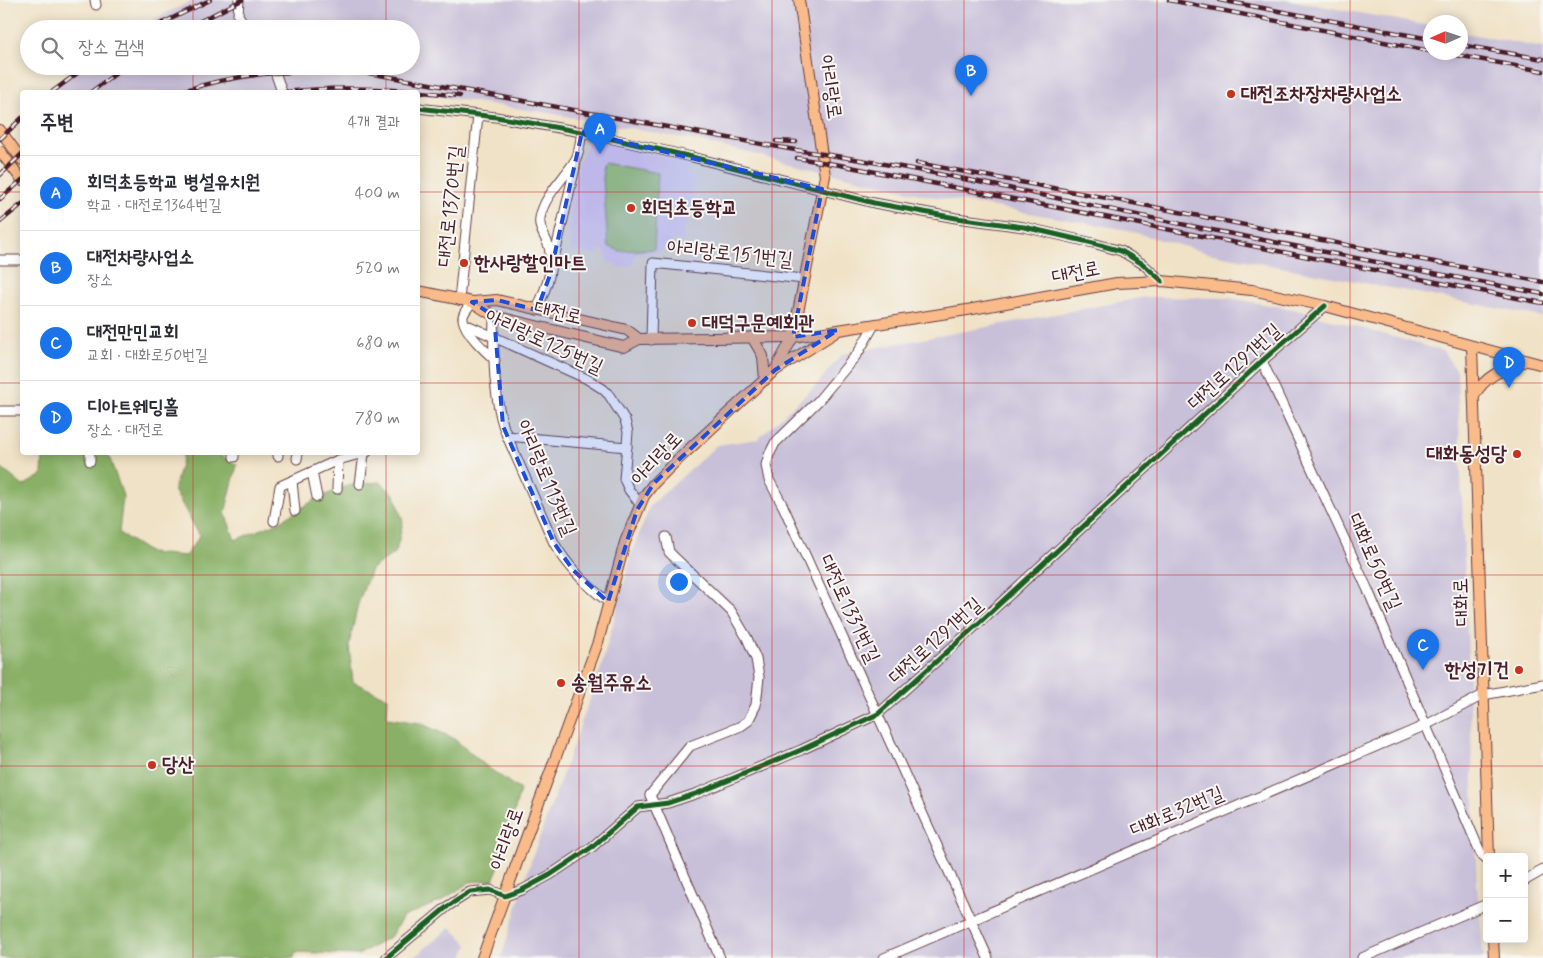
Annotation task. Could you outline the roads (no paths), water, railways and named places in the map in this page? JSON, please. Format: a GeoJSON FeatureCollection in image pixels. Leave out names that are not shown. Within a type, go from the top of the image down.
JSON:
{"type":"FeatureCollection","features":[{"type":"Feature","properties":{"kind":"main road","name":"아리랑로"},"geometry":{"type":"LineString","coordinates":[[482,958],[598,642],[625,542],[640,504],[654,483],[775,370],[793,337],[825,176],[799,0]]}},
{"type":"Feature","properties":{"kind":"main road"},"geometry":{"type":"LineString","coordinates":[[0,130],[20,157]]}},
{"type":"Feature","properties":{"kind":"main road"},"geometry":{"type":"LineString","coordinates":[[0,151],[20,177]]}},
{"type":"Feature","properties":{"kind":"main road","name":"대전로"},"geometry":{"type":"LineString","coordinates":[[420,291],[472,302],[497,300],[627,330],[639,339],[651,340],[682,337],[793,337],[1029,300],[1118,283],[1162,281],[1252,290],[1325,306],[1543,365]]}},
{"type":"Feature","properties":{"kind":"main road","name":"대전로"},"geometry":{"type":"LineString","coordinates":[[472,302],[494,316],[624,347],[639,339]]}},
{"type":"Feature","properties":{"kind":"main road"},"geometry":{"type":"LineString","coordinates":[[775,370],[838,330]]}},
{"type":"Feature","properties":{"kind":"main road"},"geometry":{"type":"LineString","coordinates":[[752,337],[764,356],[765,380]]}},
{"type":"Feature","properties":{"kind":"main road","name":"대화로"},"geometry":{"type":"LineString","coordinates":[[1472,346],[1488,853]]}},
{"type":"Feature","properties":{"kind":"main road"},"geometry":{"type":"LineString","coordinates":[[1473,396],[1488,378],[1525,361]]}},
{"type":"Feature","properties":{"kind":"main road"},"geometry":{"type":"LineString","coordinates":[[1493,943],[1494,958]]}},
{"type":"Feature","properties":{"kind":"street"},"geometry":{"type":"LineString","coordinates":[[239,0],[238,15],[241,20]]}},
{"type":"Feature","properties":{"kind":"street"},"geometry":{"type":"LineString","coordinates":[[276,75],[281,90]]}},
{"type":"Feature","properties":{"kind":"street"},"geometry":{"type":"LineString","coordinates":[[420,108],[478,115],[582,132],[692,157],[874,203],[956,218],[1024,227],[1093,242],[1120,251],[1144,264],[1162,281]]}},
{"type":"Feature","properties":{"kind":"street","name":"대전로1370번길"},"geometry":{"type":"LineString","coordinates":[[459,300],[478,115]]}},
{"type":"Feature","properties":{"kind":"street"},"geometry":{"type":"LineString","coordinates":[[537,310],[550,275],[582,132]]}},
{"type":"Feature","properties":{"kind":"street"},"geometry":{"type":"LineString","coordinates":[[550,275],[549,249],[540,229],[540,219],[543,208],[577,157]]}},
{"type":"Feature","properties":{"kind":"street"},"geometry":{"type":"LineString","coordinates":[[0,260],[20,261]]}},
{"type":"Feature","properties":{"kind":"street","name":"아리랑로151번길"},"geometry":{"type":"LineString","coordinates":[[651,340],[653,263],[804,279]]}},
{"type":"Feature","properties":{"kind":"street"},"geometry":{"type":"LineString","coordinates":[[472,302],[463,319],[469,332],[494,360]]}},
{"type":"Feature","properties":{"kind":"street","name":"대전로1291번길"},"geometry":{"type":"LineString","coordinates":[[505,896],[522,890],[550,875],[585,852],[638,807],[668,803],[706,789],[801,750],[878,714],[1262,361],[1325,306]]}},
{"type":"Feature","properties":{"kind":"street","name":"아리랑로113번길"},"geometry":{"type":"LineString","coordinates":[[494,316],[494,360],[500,411],[507,436],[554,543],[563,559],[587,585],[608,602]]}},
{"type":"Feature","properties":{"kind":"street","name":"아리랑로125번길"},"geometry":{"type":"LineString","coordinates":[[465,324],[587,379],[603,389],[615,402],[625,420],[628,432],[628,447],[624,480],[640,504]]}},
{"type":"Feature","properties":{"kind":"street","name":"대전로1331번길"},"geometry":{"type":"LineString","coordinates":[[874,325],[858,354],[818,400],[775,443],[768,455],[766,465],[770,480],[988,958]]}},
{"type":"Feature","properties":{"kind":"street","name":"대화로50번길"},"geometry":{"type":"LineString","coordinates":[[1262,361],[1367,588],[1483,855]]}},
{"type":"Feature","properties":{"kind":"street"},"geometry":{"type":"LineString","coordinates":[[0,412],[20,410]]}},
{"type":"Feature","properties":{"kind":"street"},"geometry":{"type":"LineString","coordinates":[[507,436],[628,447]]}},
{"type":"Feature","properties":{"kind":"street"},"geometry":{"type":"LineString","coordinates":[[274,521],[280,486],[338,460],[358,455]]}},
{"type":"Feature","properties":{"kind":"street"},"geometry":{"type":"LineString","coordinates":[[360,484],[366,455]]}},
{"type":"Feature","properties":{"kind":"street"},"geometry":{"type":"LineString","coordinates":[[337,489],[338,460]]}},
{"type":"Feature","properties":{"kind":"street"},"geometry":{"type":"LineString","coordinates":[[312,472],[317,497]]}},
{"type":"Feature","properties":{"kind":"street"},"geometry":{"type":"LineString","coordinates":[[292,481],[296,511]]}},
{"type":"Feature","properties":{"kind":"street"},"geometry":{"type":"LineString","coordinates":[[666,538],[669,552],[731,611],[756,659],[759,677],[756,705],[748,721],[741,726],[690,746],[650,795],[720,958]]}},
{"type":"Feature","properties":{"kind":"street","name":"대화로32번길"},"geometry":{"type":"LineString","coordinates":[[884,958],[1426,725],[1483,695],[1543,684]]}},
{"type":"Feature","properties":{"kind":"street"},"geometry":{"type":"LineString","coordinates":[[1528,879],[1543,870]]}},
{"type":"Feature","properties":{"kind":"street"},"geometry":{"type":"LineString","coordinates":[[386,958],[448,906],[470,892],[490,890],[505,896]]}},
{"type":"Feature","properties":{"kind":"street"},"geometry":{"type":"LineString","coordinates":[[1362,958],[1483,906]]}},
{"type":"Feature","properties":{"kind":"railway"},"geometry":{"type":"LineString","coordinates":[[169,20],[210,0]]}},
{"type":"Feature","properties":{"kind":"railway"},"geometry":{"type":"LineString","coordinates":[[203,20],[242,0]]}},
{"type":"Feature","properties":{"kind":"railway"},"geometry":{"type":"LineString","coordinates":[[1169,0],[1423,50]]}},
{"type":"Feature","properties":{"kind":"railway"},"geometry":{"type":"LineString","coordinates":[[1219,0],[1423,38]]}},
{"type":"Feature","properties":{"kind":"railway"},"geometry":{"type":"LineString","coordinates":[[1468,46],[1543,59]]}},
{"type":"Feature","properties":{"kind":"railway"},"geometry":{"type":"LineString","coordinates":[[1468,57],[1543,71]]}},
{"type":"Feature","properties":{"kind":"railway"},"geometry":{"type":"LineString","coordinates":[[55,90],[75,75]]}},
{"type":"Feature","properties":{"kind":"railway"},"geometry":{"type":"LineString","coordinates":[[94,90],[114,75]]}},
{"type":"Feature","properties":{"kind":"railway"},"geometry":{"type":"LineString","coordinates":[[187,90],[225,80],[255,75]]}},
{"type":"Feature","properties":{"kind":"railway"},"geometry":{"type":"LineString","coordinates":[[380,75],[942,175],[1231,234],[1543,294]]}},
{"type":"Feature","properties":{"kind":"railway"},"geometry":{"type":"LineString","coordinates":[[308,90],[352,88],[395,90]]}},
{"type":"Feature","properties":{"kind":"railway"},"geometry":{"type":"LineString","coordinates":[[420,91],[460,96]]}},
{"type":"Feature","properties":{"kind":"railway"},"geometry":{"type":"LineString","coordinates":[[0,139],[20,120]]}},
{"type":"Feature","properties":{"kind":"railway"},"geometry":{"type":"LineString","coordinates":[[776,141],[796,142]]}},
{"type":"Feature","properties":{"kind":"railway"},"geometry":{"type":"LineString","coordinates":[[0,175],[20,156]]}},
{"type":"Feature","properties":{"kind":"railway"},"geometry":{"type":"LineString","coordinates":[[797,158],[1543,303]]}},
{"type":"Feature","properties":{"kind":"railway"},"geometry":{"type":"LineString","coordinates":[[917,163],[1543,282]]}},
{"type":"Feature","properties":{"kind":"railway"},"geometry":{"type":"LineString","coordinates":[[0,199],[20,182]]}},
{"type":"Feature","properties":{"kind":"railway"},"geometry":{"type":"LineString","coordinates":[[0,222],[20,206]]}},
{"type":"Feature","properties":{"kind":"place","name":"대전조차장차량사업소"},"geometry":{"type":"Point","coordinates":[1231,94]}},
{"type":"Feature","properties":{"kind":"place","name":"대전차량사업소"},"geometry":{"type":"Point","coordinates":[971,96]}},
{"type":"Feature","properties":{"kind":"place","name":"회덕초등학교 병설유치원"},"geometry":{"type":"Point","coordinates":[600,154]}},
{"type":"Feature","properties":{"kind":"place","name":"회덕초등학교"},"geometry":{"type":"Point","coordinates":[631,208]}},
{"type":"Feature","properties":{"kind":"place","name":"한사랑할인마트"},"geometry":{"type":"Point","coordinates":[464,263]}},
{"type":"Feature","properties":{"kind":"place","name":"대덕구문예회관"},"geometry":{"type":"Point","coordinates":[692,323]}},
{"type":"Feature","properties":{"kind":"place","name":"디아트웨딩홀"},"geometry":{"type":"Point","coordinates":[1509,388]}},
{"type":"Feature","properties":{"kind":"place","name":"대화동성당"},"geometry":{"type":"Point","coordinates":[1517,454]}},
{"type":"Feature","properties":{"kind":"place","name":"대전만민교회"},"geometry":{"type":"Point","coordinates":[1423,670]}},
{"type":"Feature","properties":{"kind":"place","name":"한성기건"},"geometry":{"type":"Point","coordinates":[1519,670]}},
{"type":"Feature","properties":{"kind":"place","name":"송월주유소"},"geometry":{"type":"Point","coordinates":[561,683]}},
{"type":"Feature","properties":{"kind":"place","name":"당산"},"geometry":{"type":"Point","coordinates":[152,765]}}]}
